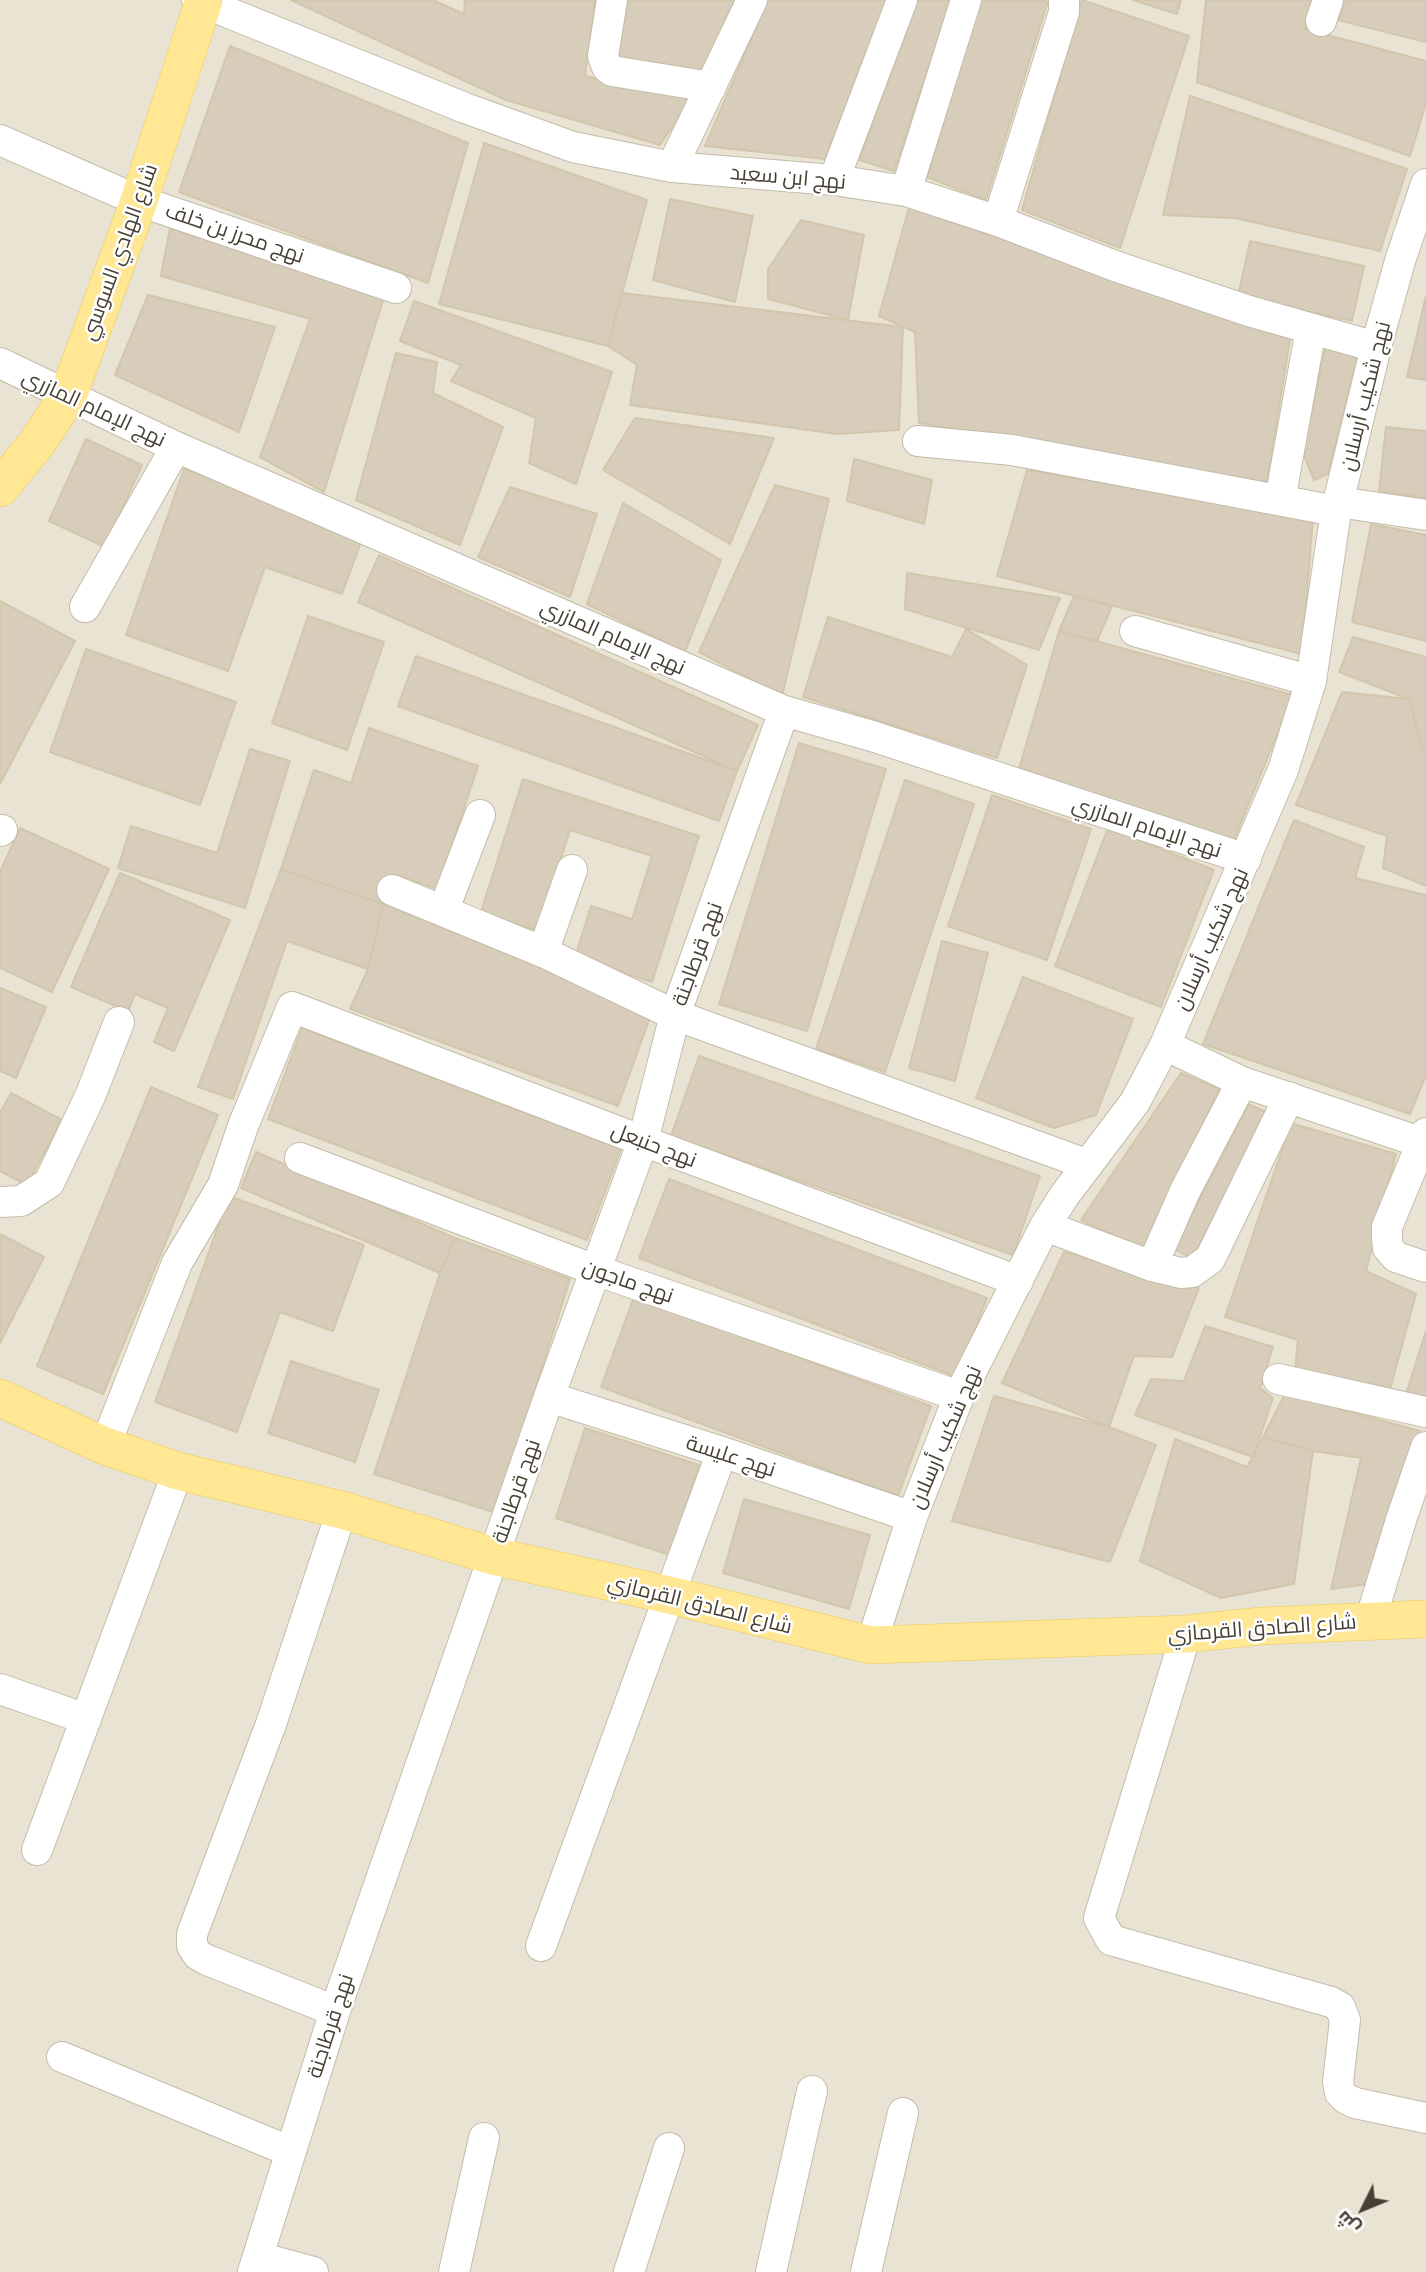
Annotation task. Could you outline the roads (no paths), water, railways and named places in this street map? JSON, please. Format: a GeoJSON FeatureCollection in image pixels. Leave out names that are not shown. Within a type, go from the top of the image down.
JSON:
{"type":"FeatureCollection","features":[{"type":"Feature","properties":{"kind":"main road","name":"شارع الهادي السوسي"},"geometry":{"type":"LineString","coordinates":[[0,488],[37,443],[68,396],[139,201],[202,1]]}},
{"type":"Feature","properties":{"kind":"main road","name":"شارع الصادق القرمازي"},"geometry":{"type":"LineString","coordinates":[[0,1398],[105,1446],[178,1471],[342,1510],[493,1556],[669,1595],[871,1645],[1186,1634],[1261,1626],[1426,1619]]}},
{"type":"Feature","properties":{"kind":"street"},"geometry":{"type":"LineString","coordinates":[[612,0],[603,56],[607,67],[612,71],[711,87]]}},
{"type":"Feature","properties":{"kind":"street"},"geometry":{"type":"LineString","coordinates":[[673,167],[752,0]]}},
{"type":"Feature","properties":{"kind":"street"},"geometry":{"type":"LineString","coordinates":[[834,180],[902,0]]}},
{"type":"Feature","properties":{"kind":"street"},"geometry":{"type":"LineString","coordinates":[[906,191],[966,0]]}},
{"type":"Feature","properties":{"kind":"street"},"geometry":{"type":"LineString","coordinates":[[998,221],[1065,12],[1065,0]]}},
{"type":"Feature","properties":{"kind":"street","name":"نهج ابن سعيد"},"geometry":{"type":"LineString","coordinates":[[202,1],[465,108],[573,148],[673,167],[834,180],[906,191],[1249,311],[1376,347]]}},
{"type":"Feature","properties":{"kind":"street","name":"نهج محرز بن خلف"},"geometry":{"type":"LineString","coordinates":[[0,140],[139,201],[396,288]]}},
{"type":"Feature","properties":{"kind":"street","name":"نهج شكيب أرسلان"},"geometry":{"type":"LineString","coordinates":[[871,1645],[912,1517],[959,1395],[1045,1226],[1087,1164],[1135,1102],[1164,1045],[1283,770],[1311,681],[1337,506],[1376,347],[1400,261],[1426,184]]}},
{"type":"Feature","properties":{"kind":"street"},"geometry":{"type":"LineString","coordinates":[[1280,500],[1311,329]]}},
{"type":"Feature","properties":{"kind":"street","name":"نهج الإمام المازري"},"geometry":{"type":"LineString","coordinates":[[0,363],[176,447],[783,711],[872,736],[1246,859]]}},
{"type":"Feature","properties":{"kind":"street"},"geometry":{"type":"LineString","coordinates":[[918,441],[1012,450],[1280,500],[1426,515]]}},
{"type":"Feature","properties":{"kind":"street"},"geometry":{"type":"LineString","coordinates":[[85,607],[176,447]]}},
{"type":"Feature","properties":{"kind":"street"},"geometry":{"type":"LineString","coordinates":[[1135,631],[1311,681]]}},
{"type":"Feature","properties":{"kind":"street","name":"نهج قرطاجنة"},"geometry":{"type":"LineString","coordinates":[[256,2264],[289,2151],[335,2011],[549,1397],[643,1141],[675,1014],[783,711]]}},
{"type":"Feature","properties":{"kind":"street"},"geometry":{"type":"LineString","coordinates":[[444,909],[480,816]]}},
{"type":"Feature","properties":{"kind":"street"},"geometry":{"type":"LineString","coordinates":[[543,952],[572,870]]}},
{"type":"Feature","properties":{"kind":"street"},"geometry":{"type":"LineString","coordinates":[[393,890],[543,952],[675,1014],[1087,1164]]}},
{"type":"Feature","properties":{"kind":"street","name":"نهج حنبعل"},"geometry":{"type":"LineString","coordinates":[[105,1446],[177,1263],[223,1185],[243,1126],[292,1007],[1018,1281]]}},
{"type":"Feature","properties":{"kind":"street"},"geometry":{"type":"LineString","coordinates":[[0,1202],[21,1201],[49,1183],[91,1094],[119,1022]]}},
{"type":"Feature","properties":{"kind":"street"},"geometry":{"type":"LineString","coordinates":[[1164,1045],[1242,1082],[1424,1138],[1387,1227],[1387,1239],[1388,1248],[1396,1257],[1426,1267]]}},
{"type":"Feature","properties":{"kind":"street"},"geometry":{"type":"LineString","coordinates":[[1152,1266],[1185,1191],[1242,1082]]}},
{"type":"Feature","properties":{"kind":"street"},"geometry":{"type":"LineString","coordinates":[[1045,1226],[1152,1266],[1181,1273],[1192,1272],[1210,1259],[1289,1097]]}},
{"type":"Feature","properties":{"kind":"street","name":"نهج ماجون"},"geometry":{"type":"LineString","coordinates":[[300,1158],[595,1270],[959,1395]]}},
{"type":"Feature","properties":{"kind":"street"},"geometry":{"type":"LineString","coordinates":[[1278,1379],[1426,1412]]}},
{"type":"Feature","properties":{"kind":"street","name":"نهج عليسة"},"geometry":{"type":"LineString","coordinates":[[549,1397],[912,1517]]}},
{"type":"Feature","properties":{"kind":"street"},"geometry":{"type":"LineString","coordinates":[[1370,1621],[1426,1447]]}},
{"type":"Feature","properties":{"kind":"street"},"geometry":{"type":"LineString","coordinates":[[541,1946],[722,1452]]}},
{"type":"Feature","properties":{"kind":"street"},"geometry":{"type":"LineString","coordinates":[[37,1850],[178,1471]]}},
{"type":"Feature","properties":{"kind":"street"},"geometry":{"type":"LineString","coordinates":[[335,2011],[207,1960],[198,1955],[192,1946],[192,1934],[271,1724],[342,1510]]}},
{"type":"Feature","properties":{"kind":"street"},"geometry":{"type":"LineString","coordinates":[[1186,1634],[1099,1918],[1111,1940],[1331,2002],[1340,2007],[1345,2020],[1338,2082],[1340,2092],[1355,2103],[1426,2118]]}},
{"type":"Feature","properties":{"kind":"street"},"geometry":{"type":"LineString","coordinates":[[0,1689],[86,1719]]}},
{"type":"Feature","properties":{"kind":"street"},"geometry":{"type":"LineString","coordinates":[[62,2057],[289,2151]]}},
{"type":"Feature","properties":{"kind":"street"},"geometry":{"type":"LineString","coordinates":[[771,2272],[812,2091]]}},
{"type":"Feature","properties":{"kind":"street"},"geometry":{"type":"LineString","coordinates":[[866,2272],[903,2113]]}},
{"type":"Feature","properties":{"kind":"street"},"geometry":{"type":"LineString","coordinates":[[454,2272],[484,2138]]}},
{"type":"Feature","properties":{"kind":"street"},"geometry":{"type":"LineString","coordinates":[[629,2272],[669,2148]]}},
{"type":"Feature","properties":{"kind":"street"},"geometry":{"type":"LineString","coordinates":[[256,2264],[313,2272]]}}]}
